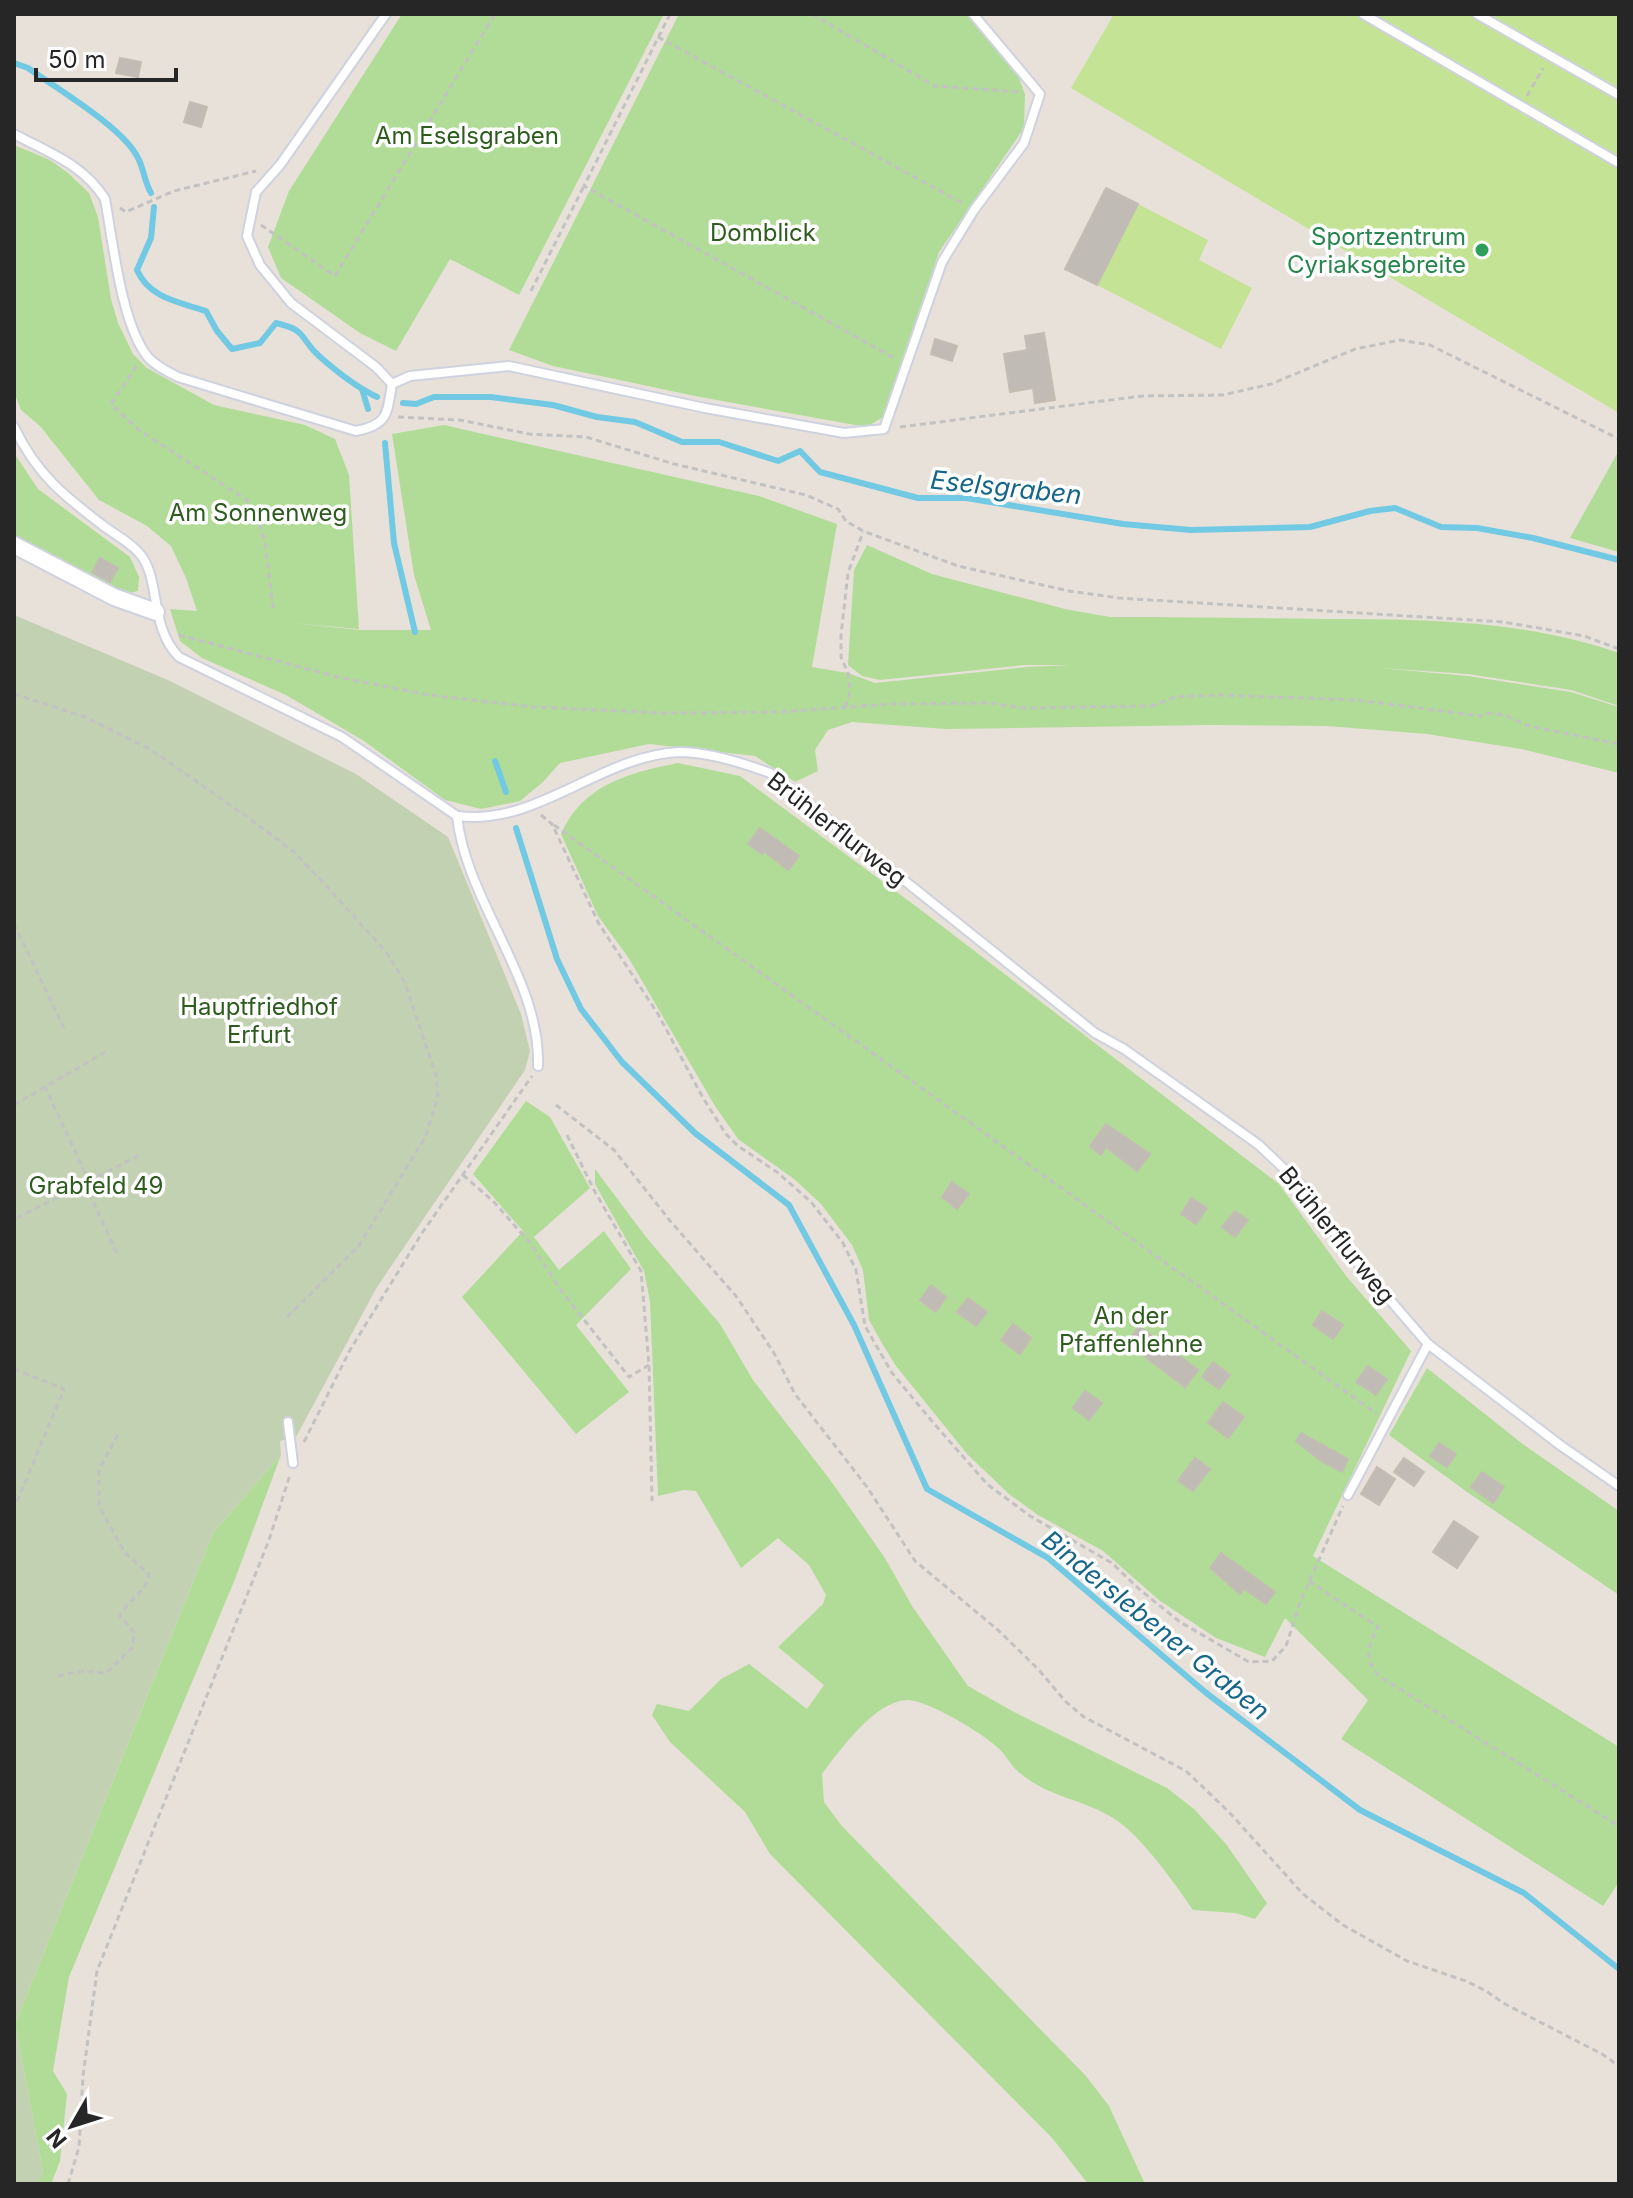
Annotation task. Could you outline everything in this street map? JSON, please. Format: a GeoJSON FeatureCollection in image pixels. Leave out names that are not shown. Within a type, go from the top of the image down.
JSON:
{"type":"FeatureCollection","features":[{"type":"Feature","properties":{"kind":"street"},"geometry":{"type":"LineString","coordinates":[[14,545],[114,597],[156,612]]}},
{"type":"Feature","properties":{"kind":"lane"},"geometry":{"type":"LineString","coordinates":[[386,14],[280,165],[256,192],[247,236],[260,265],[291,303],[376,367],[392,384]]}},
{"type":"Feature","properties":{"kind":"lane"},"geometry":{"type":"LineString","coordinates":[[392,384],[410,376],[509,366],[705,408],[844,433],[884,429],[942,262],[974,210],[1024,143],[1040,94],[973,14]]}},
{"type":"Feature","properties":{"kind":"lane"},"geometry":{"type":"LineString","coordinates":[[1363,14],[1619,163]]}},
{"type":"Feature","properties":{"kind":"lane"},"geometry":{"type":"LineString","coordinates":[[1477,14],[1619,95]]}},
{"type":"Feature","properties":{"kind":"lane"},"geometry":{"type":"LineString","coordinates":[[14,134],[73,165],[93,180],[105,199],[133,330],[146,353],[165,370],[178,377],[356,431],[375,428],[387,415],[392,384]]}},
{"type":"Feature","properties":{"kind":"lane"},"geometry":{"type":"LineString","coordinates":[[14,427],[24,448],[49,483],[141,554],[151,578],[156,612],[168,646],[179,657],[342,737],[457,816],[461,846],[537,1031],[538,1066]]}},
{"type":"Feature","properties":{"kind":"lane","name":"Brühlerflurweg"},"geometry":{"type":"LineString","coordinates":[[457,816],[476,819],[529,807],[603,772],[680,752],[722,759],[770,773],[1095,1033],[1124,1049],[1259,1145],[1303,1187],[1346,1249],[1428,1344],[1548,1437],[1619,1486]]}},
{"type":"Feature","properties":{"kind":"lane"},"geometry":{"type":"LineString","coordinates":[[1348,1495],[1428,1344]]}},
{"type":"Feature","properties":{"kind":"lane"},"geometry":{"type":"LineString","coordinates":[[288,1422],[293,1463]]}},
{"type":"Feature","properties":{"kind":"path"},"geometry":{"type":"LineString","coordinates":[[250,218],[335,276],[495,14]]}},
{"type":"Feature","properties":{"kind":"path"},"geometry":{"type":"LineString","coordinates":[[531,291],[670,14]]}},
{"type":"Feature","properties":{"kind":"path"},"geometry":{"type":"LineString","coordinates":[[812,14],[935,86],[1040,94]]}},
{"type":"Feature","properties":{"kind":"path"},"geometry":{"type":"LineString","coordinates":[[658,37],[974,210]]}},
{"type":"Feature","properties":{"kind":"path"},"geometry":{"type":"LineString","coordinates":[[1521,106],[1550,56]]}},
{"type":"Feature","properties":{"kind":"path"},"geometry":{"type":"LineString","coordinates":[[105,199],[126,212],[174,191],[280,165]]}},
{"type":"Feature","properties":{"kind":"path"},"geometry":{"type":"LineString","coordinates":[[584,186],[906,365]]}},
{"type":"Feature","properties":{"kind":"path"},"geometry":{"type":"LineString","coordinates":[[884,429],[1142,396],[1223,395],[1271,384],[1355,349],[1400,340],[1430,345],[1619,439]]}},
{"type":"Feature","properties":{"kind":"path"},"geometry":{"type":"LineString","coordinates":[[146,353],[111,404],[139,430],[247,500],[259,520],[265,542],[273,608]]}},
{"type":"Feature","properties":{"kind":"path"},"geometry":{"type":"LineString","coordinates":[[387,415],[403,419],[460,420],[529,434],[586,437],[674,464],[806,495],[838,509],[846,521],[863,531],[958,566],[1069,591],[1119,598],[1504,622],[1584,636],[1619,649]]}},
{"type":"Feature","properties":{"kind":"path"},"geometry":{"type":"LineString","coordinates":[[845,707],[850,692],[848,673],[841,657],[841,635],[848,573],[863,531]]}},
{"type":"Feature","properties":{"kind":"path"},"geometry":{"type":"LineString","coordinates":[[164,630],[338,677],[429,695],[519,706],[663,713],[781,712],[989,703],[1024,708],[1152,706],[1175,697],[1218,695],[1357,700],[1481,716],[1487,713],[1505,715],[1529,726],[1619,744]]}},
{"type":"Feature","properties":{"kind":"path"},"geometry":{"type":"LineString","coordinates":[[14,694],[85,717],[150,749],[253,821],[294,852],[387,953],[404,981],[436,1075],[438,1096],[426,1136],[358,1247],[285,1319]]}},
{"type":"Feature","properties":{"kind":"path"},"geometry":{"type":"LineString","coordinates":[[529,807],[1386,1421]]}},
{"type":"Feature","properties":{"kind":"path"},"geometry":{"type":"LineString","coordinates":[[552,824],[599,924],[658,1014],[726,1134],[811,1202],[843,1243],[856,1270],[865,1326],[892,1373],[987,1484],[1030,1516],[1112,1563],[1180,1622],[1249,1662],[1272,1661],[1286,1646],[1309,1581],[1348,1495]]}},
{"type":"Feature","properties":{"kind":"path"},"geometry":{"type":"LineString","coordinates":[[14,924],[66,1032]]}},
{"type":"Feature","properties":{"kind":"path"},"geometry":{"type":"LineString","coordinates":[[14,1105],[107,1051]]}},
{"type":"Feature","properties":{"kind":"path"},"geometry":{"type":"LineString","coordinates":[[68,2184],[79,2147],[83,2076],[97,1971],[269,1540],[293,1463],[350,1350],[422,1233],[538,1066]]}},
{"type":"Feature","properties":{"kind":"path"},"geometry":{"type":"LineString","coordinates":[[45,1087],[117,1253]]}},
{"type":"Feature","properties":{"kind":"path"},"geometry":{"type":"LineString","coordinates":[[556,1105],[614,1150],[671,1222],[736,1296],[774,1353],[795,1394],[867,1487],[915,1561],[998,1630],[1066,1702],[1084,1717],[1186,1771],[1229,1812],[1303,1894],[1343,1925],[1407,1961],[1486,1991],[1619,2066]]}},
{"type":"Feature","properties":{"kind":"path"},"geometry":{"type":"LineString","coordinates":[[567,1135],[595,1192],[641,1271],[649,1365],[652,1501]]}},
{"type":"Feature","properties":{"kind":"path"},"geometry":{"type":"LineString","coordinates":[[17,1218],[142,1154]]}},
{"type":"Feature","properties":{"kind":"path"},"geometry":{"type":"LineString","coordinates":[[463,1175],[494,1202],[531,1244],[560,1289],[629,1377],[649,1365]]}},
{"type":"Feature","properties":{"kind":"path"},"geometry":{"type":"LineString","coordinates":[[14,1369],[64,1389],[14,1509]]}},
{"type":"Feature","properties":{"kind":"path"},"geometry":{"type":"LineString","coordinates":[[58,1676],[83,1671],[106,1673],[133,1647],[134,1632],[120,1616],[146,1587],[149,1574],[125,1553],[99,1506],[99,1470],[118,1434]]}},
{"type":"Feature","properties":{"kind":"path"},"geometry":{"type":"LineString","coordinates":[[1309,1581],[1378,1627],[1367,1649],[1379,1676],[1619,1826]]}},
{"type":"Feature","properties":{"kind":"green space","name":"Am Eselsgraben"},"geometry":{"type":"Polygon","coordinates":[[[402,14],[664,14],[519,295],[450,259],[396,351],[360,333],[281,278],[268,247],[289,191],[402,14]]]}},
{"type":"Feature","properties":{"kind":"green space","name":"Domblick"},"geometry":{"type":"Polygon","coordinates":[[[679,14],[966,14],[1019,78],[1025,94],[1024,128],[939,252],[883,417],[870,425],[855,425],[700,397],[553,366],[509,350],[679,14]]]}},
{"type":"Feature","properties":{"kind":"green space","name":"Sportzentrum Cyriaksgebreite"},"geometry":{"type":"Polygon","coordinates":[[[1114,14],[1619,14],[1619,413],[1071,88],[1114,14]]]}},
{"type":"Feature","properties":{"kind":"green space"},"geometry":{"type":"Polygon","coordinates":[[[14,145],[50,160],[89,193],[98,217],[111,299],[118,323],[133,354],[147,368],[214,405],[305,425],[335,439],[349,475],[359,629],[292,623],[360,630],[431,630],[414,575],[392,434],[444,425],[759,496],[837,524],[812,667],[848,673],[875,683],[1071,665],[1024,665],[880,680],[862,676],[848,665],[854,570],[867,545],[932,574],[1065,609],[1110,617],[1399,620],[1510,628],[1583,642],[1619,653],[1619,706],[1571,690],[1468,674],[1380,668],[1468,676],[1571,692],[1619,707],[1619,773],[1521,749],[1427,734],[1327,726],[946,729],[852,722],[828,730],[815,750],[818,771],[795,782],[755,756],[649,744],[560,763],[520,801],[481,809],[445,800],[364,741],[286,695],[202,658],[180,641],[170,609],[197,611],[171,546],[147,526],[99,500],[40,426],[21,410],[14,392],[14,145]]]}},
{"type":"Feature","properties":{"kind":"green space"},"geometry":{"type":"Polygon","coordinates":[[[1138,204],[1208,240],[1199,260],[1252,288],[1221,349],[1097,285],[1138,204]]]}},
{"type":"Feature","properties":{"kind":"green space","name":"Am Sonnenweg"},"geometry":{"type":"Polygon","coordinates":[[[14,453],[38,489],[130,557],[139,577],[138,591],[125,594],[14,537],[14,453]]]}},
{"type":"Feature","properties":{"kind":"green space"},"geometry":{"type":"Polygon","coordinates":[[[1619,455],[1619,552],[1570,538],[1619,455]]]}},
{"type":"Feature","properties":{"kind":"green space","name":"Hauptfriedhof Erfurt"},"geometry":{"type":"Polygon","coordinates":[[[14,615],[168,680],[356,774],[448,837],[521,1014],[530,1051],[525,1070],[377,1287],[296,1437],[280,1441],[281,1455],[213,1533],[15,2024],[43,2171],[37,2184],[14,2184],[14,615]]]}},
{"type":"Feature","properties":{"kind":"green space","name":"An der Pfaffenlehne"},"geometry":{"type":"Polygon","coordinates":[[[678,763],[740,776],[925,913],[1279,1184],[1347,1277],[1411,1351],[1313,1556],[1619,1747],[1619,1882],[1603,1906],[1341,1739],[1368,1700],[1285,1618],[1265,1657],[1216,1638],[1160,1601],[1103,1551],[1038,1515],[1009,1494],[968,1455],[896,1366],[869,1320],[863,1270],[852,1245],[821,1204],[794,1179],[738,1139],[715,1106],[628,957],[598,916],[561,834],[570,817],[595,792],[642,771],[678,763]]]}},
{"type":"Feature","properties":{"kind":"green space"},"geometry":{"type":"Polygon","coordinates":[[[526,1101],[550,1117],[590,1188],[534,1237],[559,1270],[604,1231],[631,1269],[576,1325],[629,1392],[576,1434],[462,1297],[523,1231],[473,1174],[526,1101]]]}},
{"type":"Feature","properties":{"kind":"green space"},"geometry":{"type":"Polygon","coordinates":[[[595,1169],[646,1237],[720,1324],[753,1380],[831,1481],[968,1686],[1167,1788],[1194,1809],[1226,1844],[1267,1903],[1255,1919],[1235,1913],[1193,1910],[1149,1851],[1119,1822],[1032,1782],[979,1734],[954,1718],[916,1701],[895,1702],[871,1718],[848,1740],[822,1774],[824,1802],[841,1825],[1086,2076],[1109,2106],[1145,2184],[1088,2184],[1053,2139],[770,1854],[745,1812],[670,1742],[652,1715],[657,1704],[689,1711],[721,1679],[749,1664],[807,1709],[824,1685],[778,1647],[823,1604],[826,1595],[809,1565],[778,1538],[741,1568],[696,1491],[684,1490],[658,1496],[650,1302],[644,1271],[595,1184],[595,1169]]]}},
{"type":"Feature","properties":{"kind":"green space"},"geometry":{"type":"Polygon","coordinates":[[[1427,1368],[1524,1445],[1619,1511],[1619,1595],[1389,1435],[1427,1368]]]}},
{"type":"Feature","properties":{"kind":"green space"},"geometry":{"type":"Polygon","coordinates":[[[281,1455],[235,1579],[69,1977],[53,2071],[67,2094],[60,2161],[51,2184],[37,2184],[43,2171],[15,2024],[213,1533],[281,1455]]]}},
{"type":"Feature","properties":{"kind":"building"},"geometry":{"type":"Polygon","coordinates":[[[120,58],[141,62],[138,77],[116,73],[120,58]]]}},
{"type":"Feature","properties":{"kind":"building"},"geometry":{"type":"Polygon","coordinates":[[[190,102],[207,107],[201,127],[184,122],[190,102]]]}},
{"type":"Feature","properties":{"kind":"building"},"geometry":{"type":"Polygon","coordinates":[[[1106,188],[1138,204],[1097,285],[1065,269],[1106,188]]]}},
{"type":"Feature","properties":{"kind":"building"},"geometry":{"type":"Polygon","coordinates":[[[1044,333],[1055,400],[1035,403],[1033,388],[1010,392],[1004,354],[1027,350],[1025,336],[1044,333]]]}},
{"type":"Feature","properties":{"kind":"building"},"geometry":{"type":"Polygon","coordinates":[[[935,339],[957,346],[952,361],[931,354],[935,339]]]}},
{"type":"Feature","properties":{"kind":"building"},"geometry":{"type":"Polygon","coordinates":[[[100,558],[118,568],[110,582],[92,572],[100,558]]]}},
{"type":"Feature","properties":{"kind":"building"},"geometry":{"type":"Polygon","coordinates":[[[760,828],[799,856],[788,870],[764,851],[762,854],[748,844],[760,828]]]}},
{"type":"Feature","properties":{"kind":"building"},"geometry":{"type":"Polygon","coordinates":[[[1106,1124],[1150,1154],[1137,1171],[1106,1147],[1101,1155],[1090,1146],[1106,1124]]]}},
{"type":"Feature","properties":{"kind":"building"},"geometry":{"type":"Polygon","coordinates":[[[952,1182],[969,1194],[957,1209],[942,1197],[952,1182]]]}},
{"type":"Feature","properties":{"kind":"building"},"geometry":{"type":"Polygon","coordinates":[[[1192,1198],[1207,1208],[1196,1224],[1181,1214],[1192,1198]]]}},
{"type":"Feature","properties":{"kind":"building"},"geometry":{"type":"Polygon","coordinates":[[[1235,1211],[1248,1220],[1235,1237],[1222,1227],[1235,1211]]]}},
{"type":"Feature","properties":{"kind":"building"},"geometry":{"type":"Polygon","coordinates":[[[931,1285],[946,1297],[936,1312],[920,1300],[931,1285]]]}},
{"type":"Feature","properties":{"kind":"building"},"geometry":{"type":"Polygon","coordinates":[[[968,1298],[987,1312],[976,1326],[957,1312],[968,1298]]]}},
{"type":"Feature","properties":{"kind":"building"},"geometry":{"type":"Polygon","coordinates":[[[1322,1311],[1343,1325],[1333,1339],[1313,1325],[1322,1311]]]}},
{"type":"Feature","properties":{"kind":"building"},"geometry":{"type":"Polygon","coordinates":[[[1013,1324],[1031,1338],[1020,1354],[1001,1340],[1013,1324]]]}},
{"type":"Feature","properties":{"kind":"building"},"geometry":{"type":"Polygon","coordinates":[[[1139,1326],[1198,1370],[1185,1387],[1127,1343],[1139,1326]]]}},
{"type":"Feature","properties":{"kind":"building"},"geometry":{"type":"Polygon","coordinates":[[[1213,1362],[1230,1375],[1219,1389],[1202,1377],[1213,1362]]]}},
{"type":"Feature","properties":{"kind":"building"},"geometry":{"type":"Polygon","coordinates":[[[1368,1366],[1387,1379],[1376,1395],[1356,1382],[1368,1366]]]}},
{"type":"Feature","properties":{"kind":"building"},"geometry":{"type":"Polygon","coordinates":[[[1085,1391],[1102,1403],[1089,1420],[1073,1408],[1085,1391]]]}},
{"type":"Feature","properties":{"kind":"building"},"geometry":{"type":"Polygon","coordinates":[[[1223,1402],[1244,1417],[1228,1438],[1208,1423],[1223,1402]]]}},
{"type":"Feature","properties":{"kind":"building"},"geometry":{"type":"Polygon","coordinates":[[[1301,1433],[1348,1459],[1342,1472],[1321,1461],[1296,1441],[1301,1433]]]}},
{"type":"Feature","properties":{"kind":"building"},"geometry":{"type":"Polygon","coordinates":[[[1439,1443],[1456,1454],[1447,1467],[1430,1456],[1439,1443]]]}},
{"type":"Feature","properties":{"kind":"building"},"geometry":{"type":"Polygon","coordinates":[[[1195,1458],[1210,1469],[1193,1491],[1178,1481],[1195,1458]]]}},
{"type":"Feature","properties":{"kind":"building"},"geometry":{"type":"Polygon","coordinates":[[[1404,1458],[1424,1472],[1414,1486],[1394,1472],[1404,1458]]]}},
{"type":"Feature","properties":{"kind":"building"},"geometry":{"type":"Polygon","coordinates":[[[1377,1467],[1395,1479],[1379,1505],[1361,1494],[1377,1467]]]}},
{"type":"Feature","properties":{"kind":"building"},"geometry":{"type":"Polygon","coordinates":[[[1482,1472],[1504,1487],[1493,1503],[1471,1487],[1482,1472]]]}},
{"type":"Feature","properties":{"kind":"building"},"geometry":{"type":"Polygon","coordinates":[[[1454,1521],[1478,1537],[1457,1568],[1433,1552],[1454,1521]]]}},
{"type":"Feature","properties":{"kind":"building"},"geometry":{"type":"Polygon","coordinates":[[[1221,1553],[1275,1592],[1266,1604],[1244,1589],[1240,1594],[1210,1568],[1221,1553]]]}},
{"type":"Feature","properties":{"kind":"waterway","name":"Eselsgraben"},"geometry":{"type":"LineString","coordinates":[[14,63],[28,68],[71,97],[119,134],[138,158],[151,193]]}},
{"type":"Feature","properties":{"kind":"waterway","name":"Eselsgraben"},"geometry":{"type":"LineString","coordinates":[[154,207],[151,238],[137,270],[149,287],[166,298],[206,311],[232,349],[260,343],[276,323],[294,329],[333,368],[377,397]]}},
{"type":"Feature","properties":{"kind":"waterway","name":"Binderslebener Graben"},"geometry":{"type":"LineString","coordinates":[[362,389],[368,409]]}},
{"type":"Feature","properties":{"kind":"waterway","name":"Eselsgraben"},"geometry":{"type":"LineString","coordinates":[[403,403],[416,404],[434,397],[491,397],[553,405],[597,417],[635,422],[682,442],[719,442],[778,461],[800,451],[820,472],[918,498],[966,498],[1123,524],[1191,530],[1310,527],[1370,511],[1395,508],[1441,527],[1477,528],[1533,538],[1619,560]]}},
{"type":"Feature","properties":{"kind":"waterway","name":"Binderslebener Graben"},"geometry":{"type":"LineString","coordinates":[[385,443],[394,543],[415,632]]}},
{"type":"Feature","properties":{"kind":"waterway","name":"Binderslebener Graben"},"geometry":{"type":"LineString","coordinates":[[495,761],[506,792]]}},
{"type":"Feature","properties":{"kind":"waterway","name":"Binderslebener Graben"},"geometry":{"type":"LineString","coordinates":[[516,828],[557,959],[581,1009],[622,1062],[695,1133],[789,1205],[854,1325],[927,1489],[1048,1558],[1205,1692],[1360,1810],[1524,1893],[1619,1969]]}},
{"type":"Feature","properties":{"kind":"place","name":"Sportzentrum Cyriaksgebreite"},"geometry":{"type":"Point","coordinates":[1482,250]}},
{"type":"Feature","properties":{"kind":"park label","name":"Grabfeld 49"},"geometry":{"type":"Point","coordinates":[96,1185]}}]}
